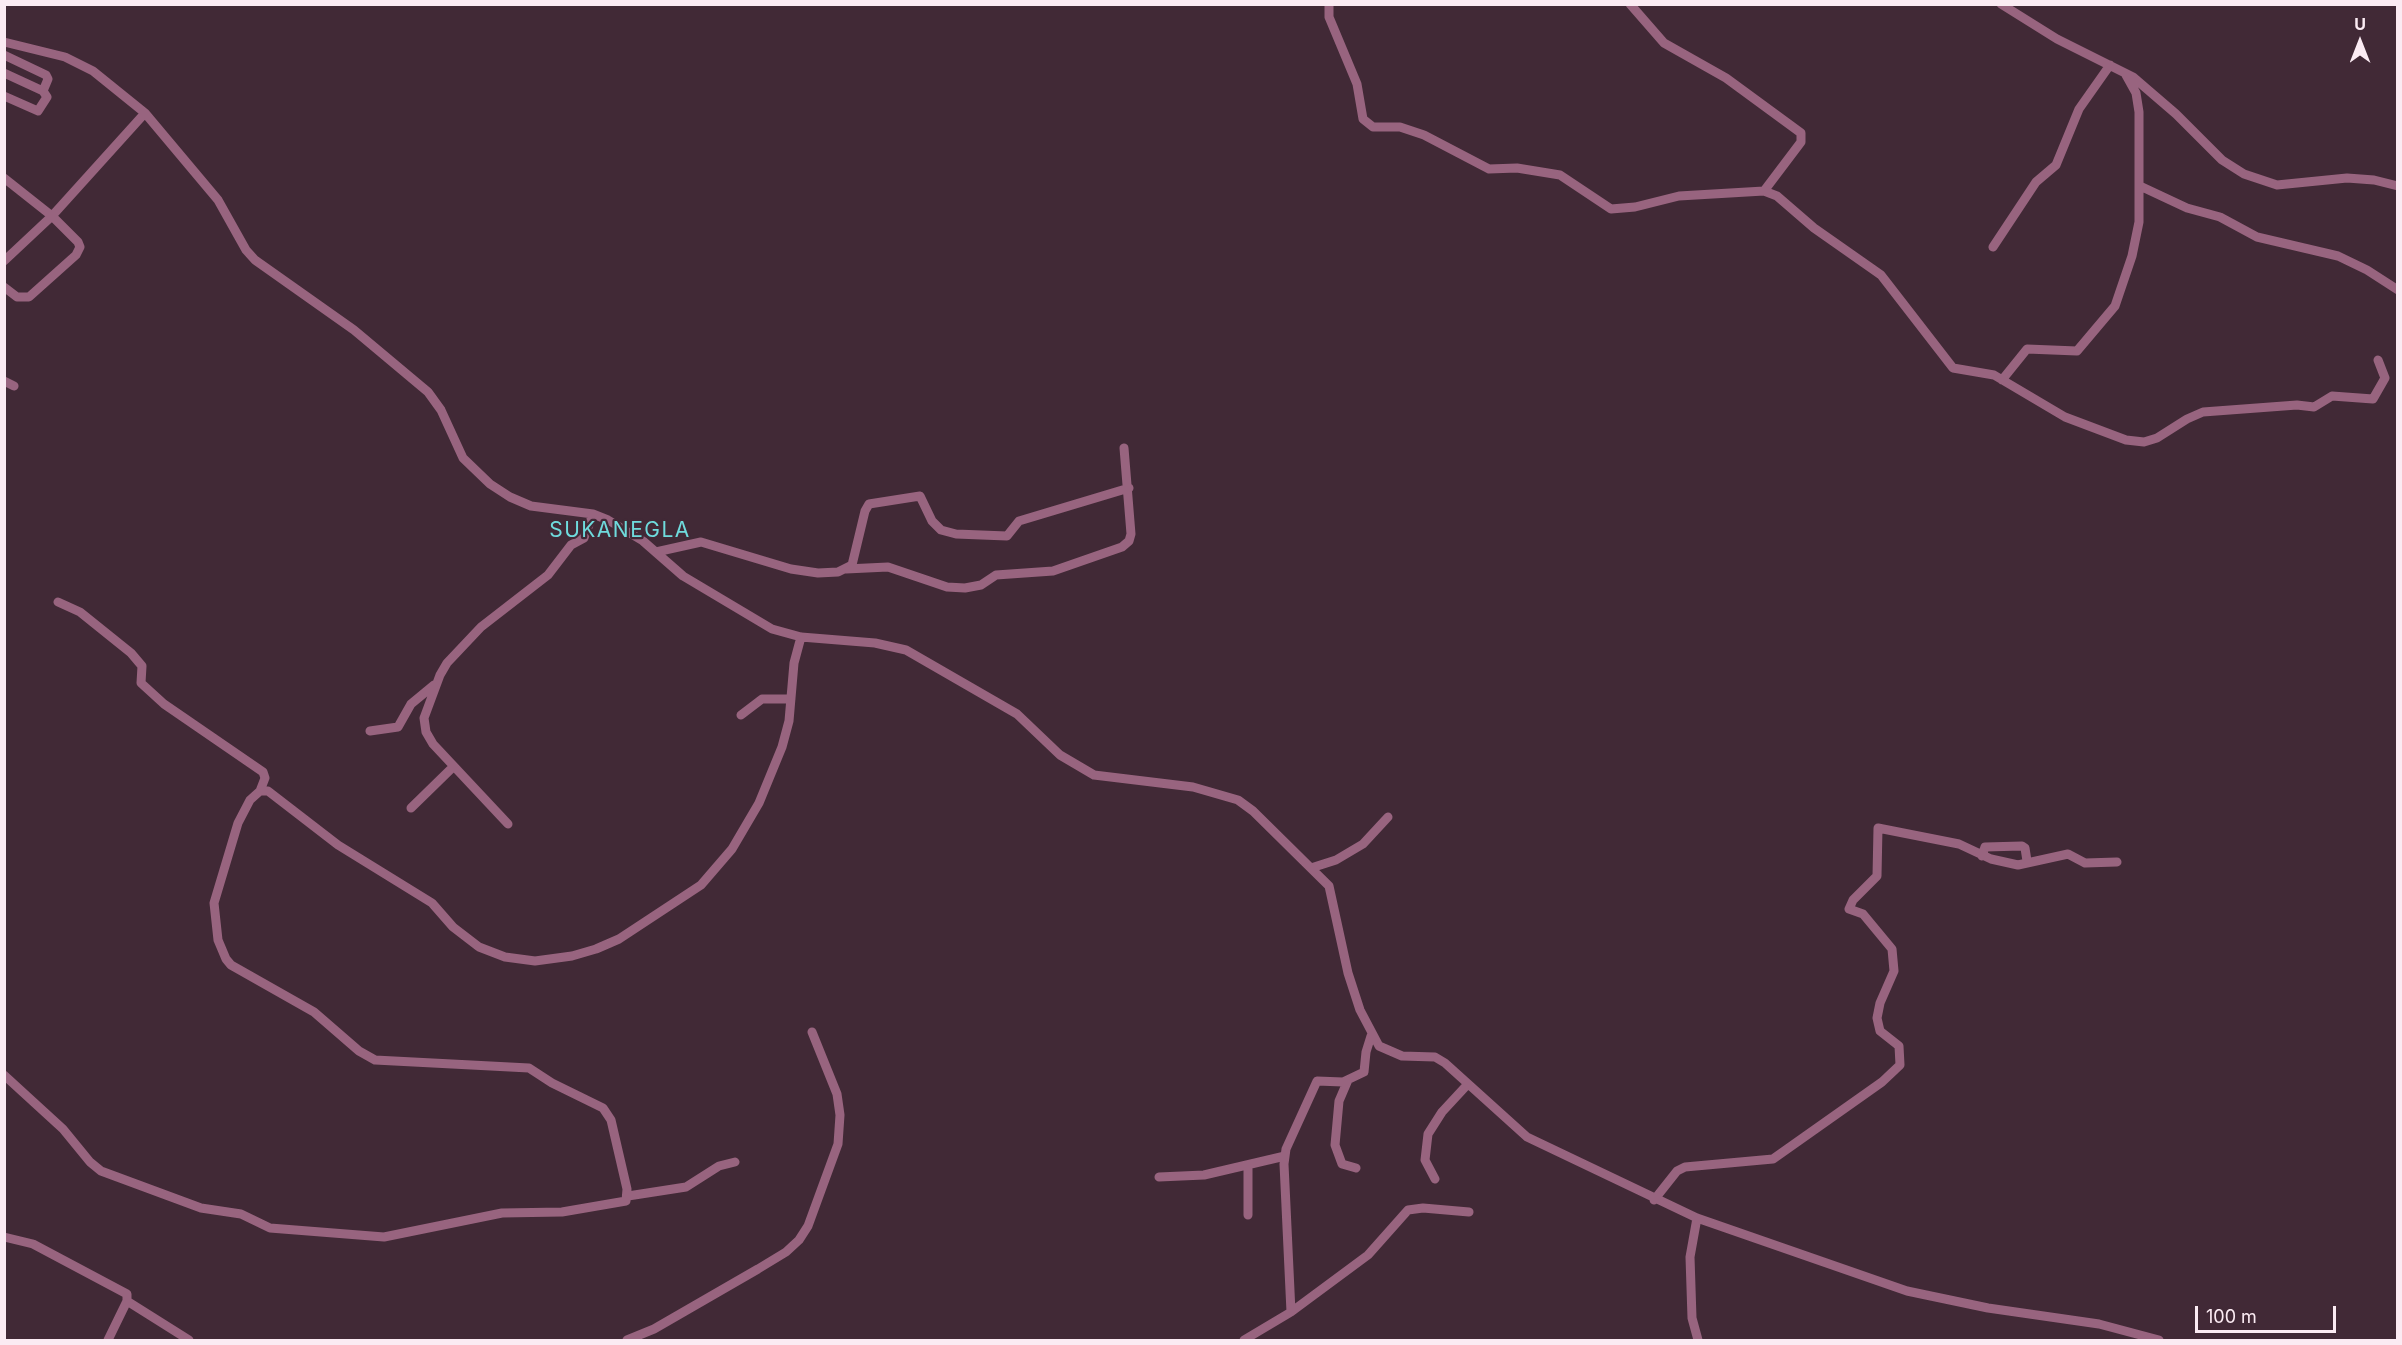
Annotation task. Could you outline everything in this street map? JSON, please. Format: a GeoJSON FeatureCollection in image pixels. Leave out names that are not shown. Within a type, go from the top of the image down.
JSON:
{"type":"FeatureCollection","features":[{"type":"Feature","properties":{"kind":"street"},"geometry":{"type":"LineString","coordinates":[[1329,4],[1329,17],[1357,84],[1364,119],[1373,127],[1400,127],[1424,135],[1489,168],[1517,168],[1560,175],[1611,209],[1635,207],[1679,196],[1764,191],[1777,196],[1814,228],[1881,275],[1953,368],[1969,373],[1990,374],[2065,417],[2126,440],[2144,442],[2157,438],[2187,419],[2204,412],[2296,405],[2314,407],[2332,396],[2373,399],[2385,378],[2378,360]]}},
{"type":"Feature","properties":{"kind":"street"},"geometry":{"type":"LineString","coordinates":[[1630,4],[1664,43],[1726,78],[1801,133],[1801,142],[1764,191]]}},
{"type":"Feature","properties":{"kind":"street"},"geometry":{"type":"LineString","coordinates":[[2001,4],[2057,39],[2124,72],[2176,114],[2222,160],[2260,181],[2277,185],[2347,178],[2374,180],[2397,186]]}},
{"type":"Feature","properties":{"kind":"street"},"geometry":{"type":"LineString","coordinates":[[4,42],[65,57],[93,71],[145,113],[218,200],[246,250],[255,260],[354,330],[428,392],[441,410],[463,458],[490,484],[510,497],[531,506],[557,512],[593,514],[608,520],[656,552],[683,576],[772,629],[801,637],[875,643],[906,650],[1017,714],[1060,755],[1079,769],[1094,775],[1193,787],[1238,800],[1311,868],[1331,892],[1348,973],[1371,1036],[1379,1046],[1390,1053],[1402,1056],[1435,1057],[1445,1063],[1527,1137],[1654,1200],[1697,1218],[1907,1291],[1988,1308],[2099,1324],[2158,1341]]}},
{"type":"Feature","properties":{"kind":"street"},"geometry":{"type":"LineString","coordinates":[[4,55],[46,75],[48,79],[43,91]]}},
{"type":"Feature","properties":{"kind":"street"},"geometry":{"type":"LineString","coordinates":[[1993,247],[2036,182],[2056,165],[2085,99],[2110,65]]}},
{"type":"Feature","properties":{"kind":"street"},"geometry":{"type":"LineString","coordinates":[[2002,381],[2025,351],[2030,349],[2077,351],[2110,315],[2137,238],[2140,186],[2138,106],[2136,93],[2124,72]]}},
{"type":"Feature","properties":{"kind":"street"},"geometry":{"type":"LineString","coordinates":[[4,73],[43,91],[47,98],[38,111],[4,96]]}},
{"type":"Feature","properties":{"kind":"street"},"geometry":{"type":"LineString","coordinates":[[4,261],[52,216],[145,113]]}},
{"type":"Feature","properties":{"kind":"street"},"geometry":{"type":"LineString","coordinates":[[4,178],[52,216],[78,242],[79,252],[29,297],[17,297],[4,287]]}},
{"type":"Feature","properties":{"kind":"street"},"geometry":{"type":"LineString","coordinates":[[2140,186],[2187,208],[2220,217],[2253,236],[2338,256],[2367,270],[2397,290]]}},
{"type":"Feature","properties":{"kind":"street"},"geometry":{"type":"LineString","coordinates":[[4,381],[14,386]]}},
{"type":"Feature","properties":{"kind":"street"},"geometry":{"type":"LineString","coordinates":[[656,552],[700,542],[791,569],[818,573],[888,567],[955,588],[981,585],[996,575],[1053,571],[1127,544],[1131,534],[1124,448]]}},
{"type":"Feature","properties":{"kind":"street"},"geometry":{"type":"LineString","coordinates":[[846,569],[852,565],[865,511],[869,504],[920,496],[932,520],[941,530],[956,534],[1007,536],[1019,521],[1129,488]]}},
{"type":"Feature","properties":{"kind":"street"},"geometry":{"type":"LineString","coordinates":[[508,824],[453,767],[426,732],[424,717],[436,683],[447,663],[481,627],[544,579],[570,546],[584,538],[593,514]]}},
{"type":"Feature","properties":{"kind":"street"},"geometry":{"type":"LineString","coordinates":[[58,602],[80,612],[131,653],[142,666],[141,683],[164,704],[263,772],[265,778],[260,792],[250,800],[241,815],[214,903],[218,940],[226,959],[244,974],[290,996],[314,1012],[359,1051],[375,1060],[529,1068],[552,1083],[603,1108],[611,1120],[628,1196]]}},
{"type":"Feature","properties":{"kind":"street"},"geometry":{"type":"LineString","coordinates":[[260,792],[275,795],[338,845],[432,903],[453,927],[479,947],[505,957],[535,961],[572,956],[618,939],[701,885],[725,860],[759,803],[782,747],[791,699],[794,663],[801,637]]}},
{"type":"Feature","properties":{"kind":"street"},"geometry":{"type":"LineString","coordinates":[[370,731],[398,727],[411,704],[436,683]]}},
{"type":"Feature","properties":{"kind":"street"},"geometry":{"type":"LineString","coordinates":[[741,715],[762,699],[791,699]]}},
{"type":"Feature","properties":{"kind":"street"},"geometry":{"type":"LineString","coordinates":[[411,808],[453,767]]}},
{"type":"Feature","properties":{"kind":"street"},"geometry":{"type":"LineString","coordinates":[[1311,868],[1336,861],[1341,855],[1362,844],[1388,817]]}},
{"type":"Feature","properties":{"kind":"street"},"geometry":{"type":"LineString","coordinates":[[1654,1200],[1677,1172],[1685,1167],[1773,1159],[1882,1082],[1900,1065],[1899,1046],[1881,1031],[1877,1018],[1880,1003],[1894,971],[1892,949],[1863,914],[1849,909],[1852,901],[1877,876],[1877,829],[1959,844],[1982,856],[2018,865],[2027,861],[2046,860],[2071,854],[2085,863],[2117,862]]}},
{"type":"Feature","properties":{"kind":"street"},"geometry":{"type":"LineString","coordinates":[[1982,856],[1985,847],[2022,846],[2025,848],[2027,861]]}},
{"type":"Feature","properties":{"kind":"street"},"geometry":{"type":"LineString","coordinates":[[627,1341],[654,1329],[748,1276],[786,1251],[799,1240],[808,1226],[838,1144],[840,1115],[837,1094],[812,1032]]}},
{"type":"Feature","properties":{"kind":"street"},"geometry":{"type":"LineString","coordinates":[[1292,1312],[1285,1156],[1317,1081],[1348,1080],[1364,1072],[1366,1052],[1371,1036]]}},
{"type":"Feature","properties":{"kind":"street"},"geometry":{"type":"LineString","coordinates":[[4,1075],[63,1129],[85,1157],[101,1171],[201,1208],[241,1214],[270,1228],[384,1237],[502,1213],[562,1212],[621,1203],[628,1196],[686,1187],[719,1166],[735,1162]]}},
{"type":"Feature","properties":{"kind":"street"},"geometry":{"type":"LineString","coordinates":[[1348,1080],[1339,1101],[1335,1145],[1342,1164],[1356,1168]]}},
{"type":"Feature","properties":{"kind":"street"},"geometry":{"type":"LineString","coordinates":[[1435,1179],[1425,1160],[1428,1134],[1442,1112],[1467,1085]]}},
{"type":"Feature","properties":{"kind":"street"},"geometry":{"type":"LineString","coordinates":[[1159,1177],[1204,1175],[1285,1156]]}},
{"type":"Feature","properties":{"kind":"street"},"geometry":{"type":"LineString","coordinates":[[1248,1165],[1248,1215]]}},
{"type":"Feature","properties":{"kind":"street"},"geometry":{"type":"LineString","coordinates":[[1244,1340],[1292,1312],[1377,1247],[1408,1210],[1423,1208],[1469,1212]]}},
{"type":"Feature","properties":{"kind":"street"},"geometry":{"type":"LineString","coordinates":[[1697,1218],[1690,1257],[1692,1318],[1698,1341]]}},
{"type":"Feature","properties":{"kind":"street"},"geometry":{"type":"LineString","coordinates":[[4,1237],[33,1244],[123,1291],[127,1301],[189,1341]]}},
{"type":"Feature","properties":{"kind":"street"},"geometry":{"type":"LineString","coordinates":[[108,1341],[127,1301]]}},
{"type":"Feature","properties":{"kind":"district","name":"SUKANEGLA"},"geometry":{"type":"Point","coordinates":[620,531]}}]}
